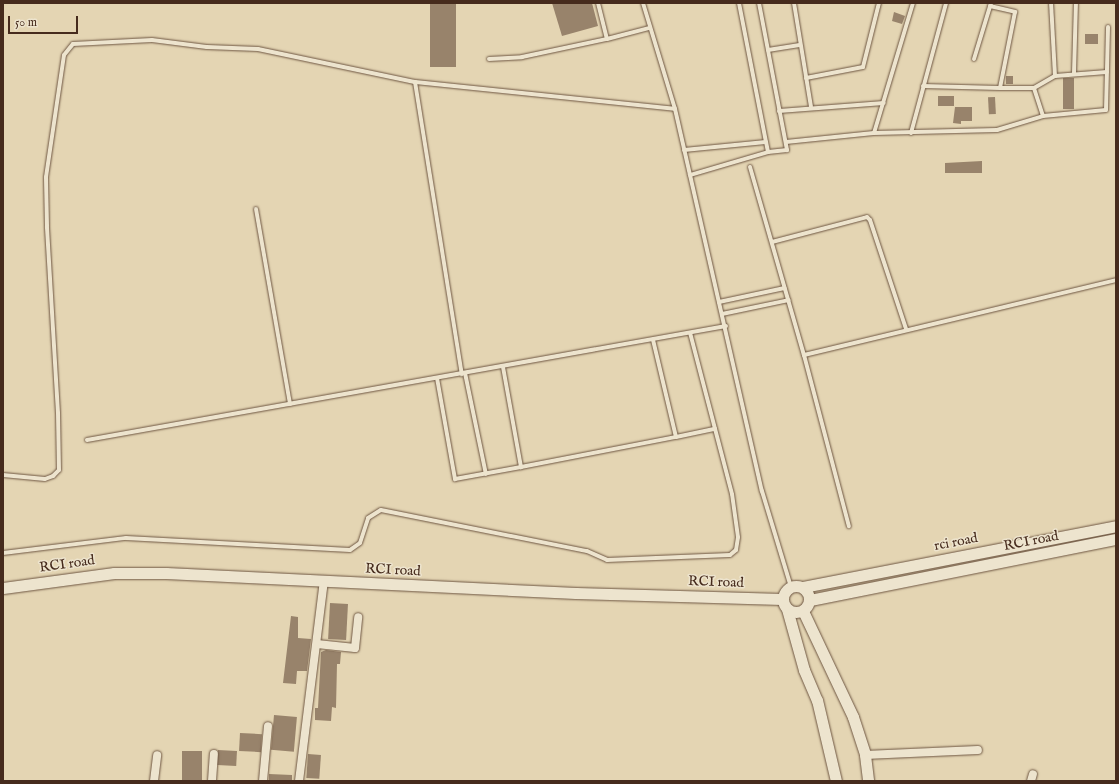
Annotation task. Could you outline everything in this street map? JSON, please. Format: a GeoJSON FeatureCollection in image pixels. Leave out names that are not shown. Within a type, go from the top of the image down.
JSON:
{"type":"FeatureCollection","features":[{"type":"Feature","properties":{"kind":"main road","name":"rci road"},"geometry":{"type":"LineString","coordinates":[[803,587],[1116,526]]}},
{"type":"Feature","properties":{"kind":"main road","name":"RCI road"},"geometry":{"type":"LineString","coordinates":[[810,600],[1116,539]]}},
{"type":"Feature","properties":{"kind":"main road","name":"RCI road"},"geometry":{"type":"LineString","coordinates":[[3,588],[114,573],[166,573],[324,582],[782,599]]}},
{"type":"Feature","properties":{"kind":"main road"},"geometry":{"type":"LineString","coordinates":[[787,609],[795,613],[803,611],[810,600],[803,587],[790,587],[782,599],[787,609],[802,664],[817,700],[836,781]]}},
{"type":"Feature","properties":{"kind":"main road"},"geometry":{"type":"LineString","coordinates":[[803,611],[836,678],[865,755],[868,781]]}},
{"type":"Feature","properties":{"kind":"street"},"geometry":{"type":"LineString","coordinates":[[299,781],[324,582]]}},
{"type":"Feature","properties":{"kind":"street"},"geometry":{"type":"LineString","coordinates":[[317,644],[355,648],[358,617]]}},
{"type":"Feature","properties":{"kind":"street"},"geometry":{"type":"LineString","coordinates":[[263,781],[268,726]]}},
{"type":"Feature","properties":{"kind":"street"},"geometry":{"type":"LineString","coordinates":[[865,755],[978,750]]}},
{"type":"Feature","properties":{"kind":"street"},"geometry":{"type":"LineString","coordinates":[[212,781],[214,754]]}},
{"type":"Feature","properties":{"kind":"street"},"geometry":{"type":"LineString","coordinates":[[154,781],[157,755]]}},
{"type":"Feature","properties":{"kind":"lane"},"geometry":{"type":"LineString","coordinates":[[598,3],[607,39]]}},
{"type":"Feature","properties":{"kind":"lane"},"geometry":{"type":"LineString","coordinates":[[643,3],[649,28],[675,109],[719,302],[726,326],[762,491],[790,587]]}},
{"type":"Feature","properties":{"kind":"lane"},"geometry":{"type":"LineString","coordinates":[[739,3],[768,152]]}},
{"type":"Feature","properties":{"kind":"lane"},"geometry":{"type":"LineString","coordinates":[[690,175],[768,152],[786,150],[786,142],[759,3]]}},
{"type":"Feature","properties":{"kind":"lane"},"geometry":{"type":"LineString","coordinates":[[794,3],[810,107]]}},
{"type":"Feature","properties":{"kind":"lane"},"geometry":{"type":"LineString","coordinates":[[806,78],[863,67],[879,3]]}},
{"type":"Feature","properties":{"kind":"lane"},"geometry":{"type":"LineString","coordinates":[[874,133],[913,3]]}},
{"type":"Feature","properties":{"kind":"lane"},"geometry":{"type":"LineString","coordinates":[[911,133],[946,3]]}},
{"type":"Feature","properties":{"kind":"lane"},"geometry":{"type":"LineString","coordinates":[[1051,3],[1055,76]]}},
{"type":"Feature","properties":{"kind":"lane"},"geometry":{"type":"LineString","coordinates":[[1074,73],[1076,3]]}},
{"type":"Feature","properties":{"kind":"lane"},"geometry":{"type":"LineString","coordinates":[[974,59],[991,4],[1015,12],[1000,88]]}},
{"type":"Feature","properties":{"kind":"lane"},"geometry":{"type":"LineString","coordinates":[[786,142],[874,133],[996,130],[1043,116],[1106,110],[1108,27]]}},
{"type":"Feature","properties":{"kind":"lane"},"geometry":{"type":"LineString","coordinates":[[489,59],[522,57],[607,39],[649,28]]}},
{"type":"Feature","properties":{"kind":"lane"},"geometry":{"type":"LineString","coordinates":[[3,475],[45,479],[53,476],[58,470],[58,412],[47,226],[46,177],[64,55],[67,48],[73,44],[152,40],[207,47],[258,49],[415,82],[675,109]]}},
{"type":"Feature","properties":{"kind":"lane"},"geometry":{"type":"LineString","coordinates":[[768,50],[800,45]]}},
{"type":"Feature","properties":{"kind":"lane"},"geometry":{"type":"LineString","coordinates":[[923,86],[1034,88],[1055,76],[1074,73],[1107,72]]}},
{"type":"Feature","properties":{"kind":"lane"},"geometry":{"type":"LineString","coordinates":[[415,82],[464,374],[486,474]]}},
{"type":"Feature","properties":{"kind":"lane"},"geometry":{"type":"LineString","coordinates":[[1034,88],[1043,116]]}},
{"type":"Feature","properties":{"kind":"lane"},"geometry":{"type":"LineString","coordinates":[[779,112],[810,107],[884,103]]}},
{"type":"Feature","properties":{"kind":"lane"},"geometry":{"type":"LineString","coordinates":[[684,150],[766,142]]}},
{"type":"Feature","properties":{"kind":"lane"},"geometry":{"type":"LineString","coordinates":[[750,167],[789,300],[849,526]]}},
{"type":"Feature","properties":{"kind":"lane"},"geometry":{"type":"LineString","coordinates":[[256,209],[290,404]]}},
{"type":"Feature","properties":{"kind":"lane"},"geometry":{"type":"LineString","coordinates":[[772,242],[867,218],[870,220],[906,329]]}},
{"type":"Feature","properties":{"kind":"lane"},"geometry":{"type":"LineString","coordinates":[[804,355],[906,329],[1116,280]]}},
{"type":"Feature","properties":{"kind":"lane"},"geometry":{"type":"LineString","coordinates":[[719,302],[785,288]]}},
{"type":"Feature","properties":{"kind":"lane"},"geometry":{"type":"LineString","coordinates":[[722,314],[789,300]]}},
{"type":"Feature","properties":{"kind":"lane"},"geometry":{"type":"LineString","coordinates":[[87,440],[464,374],[726,326]]}},
{"type":"Feature","properties":{"kind":"lane"},"geometry":{"type":"LineString","coordinates":[[3,553],[126,538],[350,550],[360,543],[368,518],[381,510],[587,551],[608,560],[730,555],[736,550],[738,537],[732,494],[690,333]]}},
{"type":"Feature","properties":{"kind":"lane"},"geometry":{"type":"LineString","coordinates":[[653,340],[676,437]]}},
{"type":"Feature","properties":{"kind":"lane"},"geometry":{"type":"LineString","coordinates":[[503,367],[521,467]]}},
{"type":"Feature","properties":{"kind":"lane"},"geometry":{"type":"LineString","coordinates":[[437,378],[453,476],[457,479],[715,429]]}},
{"type":"Feature","properties":{"kind":"building"},"geometry":{"type":"Polygon","coordinates":[[[430,3],[456,3],[456,67],[430,67],[430,3]]]}},
{"type":"Feature","properties":{"kind":"building"},"geometry":{"type":"Polygon","coordinates":[[[552,3],[592,3],[598,26],[562,36],[552,3]]]}},
{"type":"Feature","properties":{"kind":"building"},"geometry":{"type":"Polygon","coordinates":[[[894,12],[905,16],[902,24],[892,21],[894,12]]]}},
{"type":"Feature","properties":{"kind":"building"},"geometry":{"type":"Polygon","coordinates":[[[1085,34],[1098,34],[1098,44],[1085,44],[1085,34]]]}},
{"type":"Feature","properties":{"kind":"building"},"geometry":{"type":"Polygon","coordinates":[[[1006,76],[1013,76],[1013,84],[1006,84],[1006,76]]]}},
{"type":"Feature","properties":{"kind":"building"},"geometry":{"type":"Polygon","coordinates":[[[1063,78],[1074,78],[1074,109],[1063,109],[1063,78]]]}},
{"type":"Feature","properties":{"kind":"building"},"geometry":{"type":"Polygon","coordinates":[[[938,96],[954,96],[954,106],[938,106],[938,96]]]}},
{"type":"Feature","properties":{"kind":"building"},"geometry":{"type":"Polygon","coordinates":[[[988,97],[995,97],[996,114],[989,114],[988,97]]]}},
{"type":"Feature","properties":{"kind":"building"},"geometry":{"type":"Polygon","coordinates":[[[955,107],[972,107],[972,121],[961,121],[961,124],[953,123],[955,107]]]}},
{"type":"Feature","properties":{"kind":"building"},"geometry":{"type":"Polygon","coordinates":[[[982,161],[982,173],[945,173],[945,163],[982,161]]]}},
{"type":"Feature","properties":{"kind":"building"},"geometry":{"type":"Polygon","coordinates":[[[330,603],[348,604],[346,640],[328,639],[330,603]]]}},
{"type":"Feature","properties":{"kind":"building"},"geometry":{"type":"Polygon","coordinates":[[[291,616],[298,617],[298,638],[311,639],[307,671],[297,671],[296,684],[283,683],[291,616]]]}},
{"type":"Feature","properties":{"kind":"building"},"geometry":{"type":"Polygon","coordinates":[[[326,650],[341,652],[340,664],[337,664],[336,708],[332,707],[331,721],[315,720],[315,708],[318,708],[321,652],[326,650]]]}},
{"type":"Feature","properties":{"kind":"building"},"geometry":{"type":"Polygon","coordinates":[[[274,715],[297,717],[294,752],[271,750],[274,715]]]}},
{"type":"Feature","properties":{"kind":"building"},"geometry":{"type":"Polygon","coordinates":[[[240,733],[262,734],[261,752],[239,751],[240,733]]]}},
{"type":"Feature","properties":{"kind":"building"},"geometry":{"type":"Polygon","coordinates":[[[218,750],[237,751],[236,766],[217,765],[218,750]]]}},
{"type":"Feature","properties":{"kind":"building"},"geometry":{"type":"Polygon","coordinates":[[[182,751],[202,751],[202,781],[182,781],[182,751]]]}},
{"type":"Feature","properties":{"kind":"building"},"geometry":{"type":"Polygon","coordinates":[[[308,754],[321,755],[319,779],[306,778],[308,754]]]}},
{"type":"Feature","properties":{"kind":"building"},"geometry":{"type":"Polygon","coordinates":[[[269,774],[292,775],[292,781],[269,781],[269,774]]]}}]}
